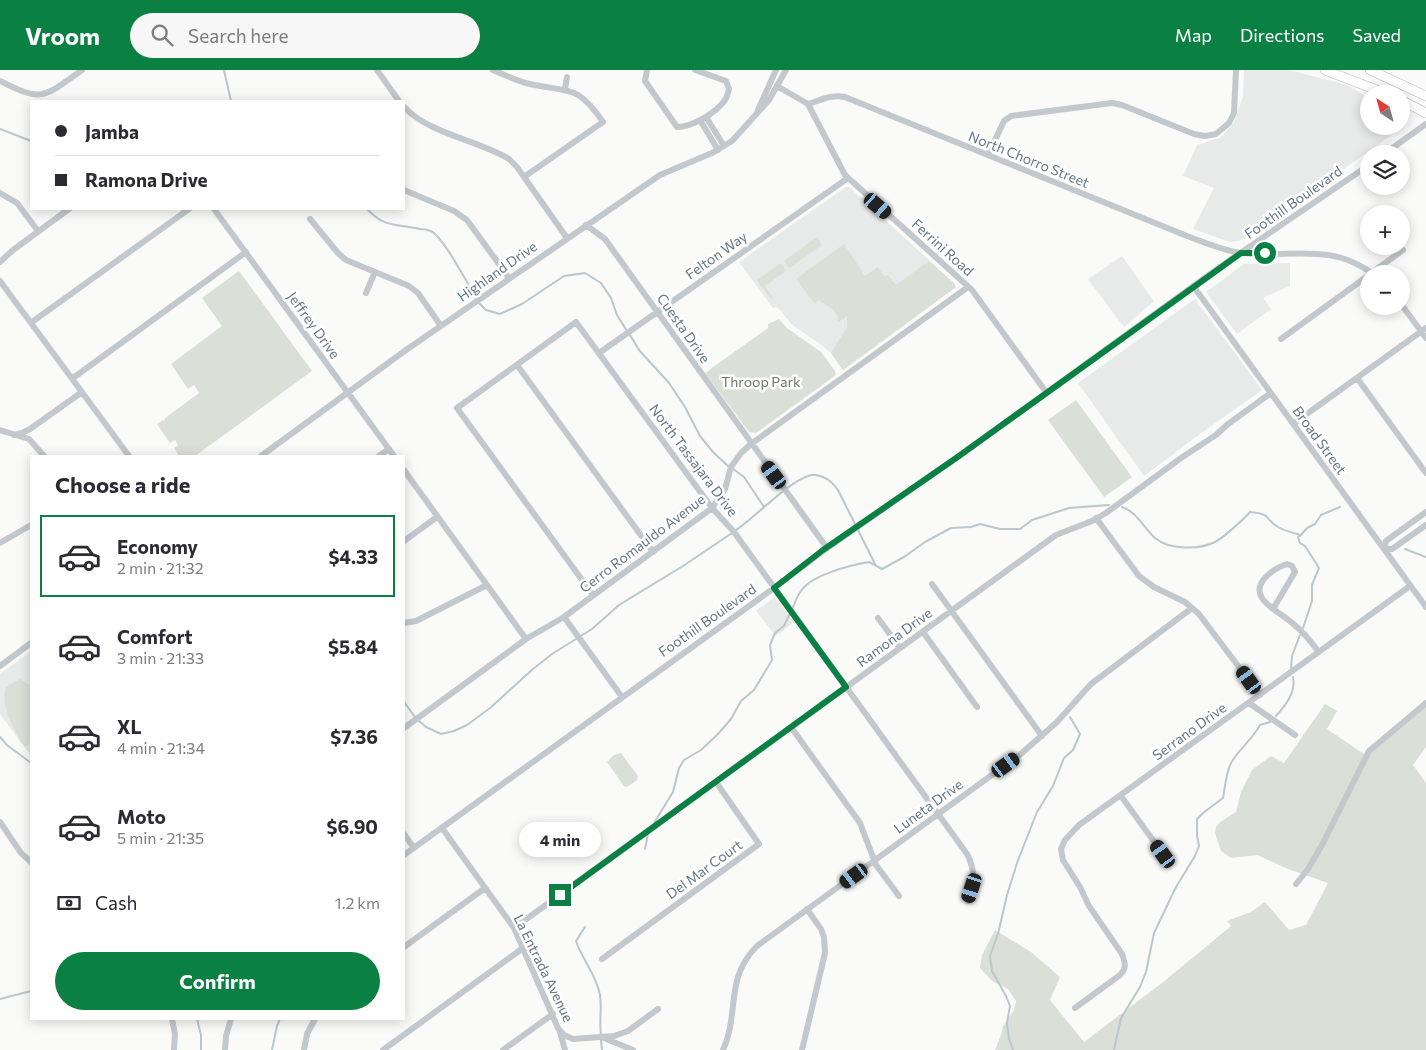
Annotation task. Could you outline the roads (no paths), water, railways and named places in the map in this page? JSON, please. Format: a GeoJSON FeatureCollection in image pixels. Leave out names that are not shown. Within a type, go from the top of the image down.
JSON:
{"type":"FeatureCollection","features":[{"type":"Feature","properties":{"kind":"highway"},"geometry":{"type":"LineString","coordinates":[[1325,70],[1364,85]]}},
{"type":"Feature","properties":{"kind":"highway"},"geometry":{"type":"LineString","coordinates":[[1370,70],[1426,96]]}},
{"type":"Feature","properties":{"kind":"highway"},"geometry":{"type":"LineString","coordinates":[[1410,105],[1426,113]]}},
{"type":"Feature","properties":{"kind":"street"},"geometry":{"type":"LineString","coordinates":[[0,81],[28,94],[43,94],[56,89],[82,70]]}},
{"type":"Feature","properties":{"kind":"street"},"geometry":{"type":"LineString","coordinates":[[377,70],[398,100]]}},
{"type":"Feature","properties":{"kind":"street"},"geometry":{"type":"LineString","coordinates":[[493,70],[524,82],[565,89],[575,93],[589,103],[603,122],[524,177]]}},
{"type":"Feature","properties":{"kind":"street"},"geometry":{"type":"LineString","coordinates":[[647,70],[645,81],[677,127],[685,127],[703,118],[724,101],[729,89],[726,81],[695,70]]}},
{"type":"Feature","properties":{"kind":"street","name":"Highland Drive"},"geometry":{"type":"LineString","coordinates":[[753,119],[776,70]]}},
{"type":"Feature","properties":{"kind":"street","name":"Highland Drive"},"geometry":{"type":"LineString","coordinates":[[262,455],[441,326],[660,175],[721,148],[740,134],[769,100],[786,70]]}},
{"type":"Feature","properties":{"kind":"street"},"geometry":{"type":"LineString","coordinates":[[988,155],[1004,121],[1011,116],[1112,103],[1122,105],[1199,135],[1216,134],[1229,123],[1234,113],[1236,70]]}},
{"type":"Feature","properties":{"kind":"street"},"geometry":{"type":"LineString","coordinates":[[565,89],[567,77]]}},
{"type":"Feature","properties":{"kind":"street"},"geometry":{"type":"LineString","coordinates":[[777,86],[808,104]]}},
{"type":"Feature","properties":{"kind":"street","name":"North Chorro Street"},"geometry":{"type":"LineString","coordinates":[[808,104],[830,96],[845,97],[1186,236],[1224,249],[1241,253],[1320,253],[1346,259],[1360,267]]}},
{"type":"Feature","properties":{"kind":"street","name":"Ferrini Road"},"geometry":{"type":"LineString","coordinates":[[808,104],[845,175],[968,287],[1046,392]]}},
{"type":"Feature","properties":{"kind":"street"},"geometry":{"type":"LineString","coordinates":[[405,108],[428,125],[504,156],[517,167],[567,238]]}},
{"type":"Feature","properties":{"kind":"street"},"geometry":{"type":"LineString","coordinates":[[703,118],[721,148]]}},
{"type":"Feature","properties":{"kind":"street"},"geometry":{"type":"LineString","coordinates":[[1397,145],[1426,124]]}},
{"type":"Feature","properties":{"kind":"street","name":"Foothill Boulevard"},"geometry":{"type":"LineString","coordinates":[[405,854],[827,548],[1360,170]]}},
{"type":"Feature","properties":{"kind":"street","name":"Felton Way"},"geometry":{"type":"LineString","coordinates":[[599,353],[848,178]]}},
{"type":"Feature","properties":{"kind":"street"},"geometry":{"type":"LineString","coordinates":[[405,190],[454,211],[468,220],[510,278]]}},
{"type":"Feature","properties":{"kind":"street"},"geometry":{"type":"LineString","coordinates":[[0,192],[17,203],[38,231]]}},
{"type":"Feature","properties":{"kind":"street"},"geometry":{"type":"LineString","coordinates":[[0,262],[13,250],[68,210]]}},
{"type":"Feature","properties":{"kind":"street"},"geometry":{"type":"LineString","coordinates":[[32,322],[188,210]]}},
{"type":"Feature","properties":{"kind":"street","name":"Jeffrey Drive"},"geometry":{"type":"LineString","coordinates":[[215,210],[393,455]]}},
{"type":"Feature","properties":{"kind":"street"},"geometry":{"type":"LineString","coordinates":[[310,219],[340,256],[409,286],[415,291],[441,326]]}},
{"type":"Feature","properties":{"kind":"street","name":"Cuesta Drive"},"geometry":{"type":"LineString","coordinates":[[586,225],[605,239],[827,548]]}},
{"type":"Feature","properties":{"kind":"street"},"geometry":{"type":"LineString","coordinates":[[72,378],[246,252]]}},
{"type":"Feature","properties":{"kind":"street"},"geometry":{"type":"LineString","coordinates":[[1383,265],[1396,255]]}},
{"type":"Feature","properties":{"kind":"street"},"geometry":{"type":"LineString","coordinates":[[366,293],[375,272]]}},
{"type":"Feature","properties":{"kind":"street"},"geometry":{"type":"LineString","coordinates":[[0,280],[128,455]]}},
{"type":"Feature","properties":{"kind":"street"},"geometry":{"type":"LineString","coordinates":[[1281,339],[1360,282]]}},
{"type":"Feature","properties":{"kind":"street","name":"Cerro Romauldo Avenue"},"geometry":{"type":"LineString","coordinates":[[405,727],[526,639],[564,617],[712,508],[725,490],[731,468],[741,453],[751,444],[968,287]]}},
{"type":"Feature","properties":{"kind":"street","name":"Broad Street"},"geometry":{"type":"LineString","coordinates":[[1194,287],[1426,607]]}},
{"type":"Feature","properties":{"kind":"street"},"geometry":{"type":"LineString","coordinates":[[1410,314],[1424,330],[1426,338]]}},
{"type":"Feature","properties":{"kind":"street","name":"North Tassajara Drive"},"geometry":{"type":"LineString","coordinates":[[517,365],[576,322],[712,508],[734,532],[967,854],[973,867],[974,881],[968,901]]}},
{"type":"Feature","properties":{"kind":"street"},"geometry":{"type":"LineString","coordinates":[[1293,424],[1424,330]]}},
{"type":"Feature","properties":{"kind":"street"},"geometry":{"type":"LineString","coordinates":[[593,595],[458,408],[517,365],[653,552]]}},
{"type":"Feature","properties":{"kind":"street"},"geometry":{"type":"LineString","coordinates":[[1357,378],[1426,473]]}},
{"type":"Feature","properties":{"kind":"street"},"geometry":{"type":"LineString","coordinates":[[14,435],[30,429],[82,392]]}},
{"type":"Feature","properties":{"kind":"street","name":"Ramona Drive"},"geometry":{"type":"LineString","coordinates":[[514,928],[1056,535],[1096,518],[1216,435],[1228,424],[1271,394]]}},
{"type":"Feature","properties":{"kind":"street"},"geometry":{"type":"LineString","coordinates":[[0,430],[29,439],[43,455]]}},
{"type":"Feature","properties":{"kind":"street"},"geometry":{"type":"LineString","coordinates":[[380,455],[389,449]]}},
{"type":"Feature","properties":{"kind":"street"},"geometry":{"type":"LineString","coordinates":[[405,471],[526,639]]}},
{"type":"Feature","properties":{"kind":"street"},"geometry":{"type":"LineString","coordinates":[[1426,512],[1386,541],[1384,549],[1392,549],[1426,525]]}},
{"type":"Feature","properties":{"kind":"street"},"geometry":{"type":"LineString","coordinates":[[405,540],[437,516]]}},
{"type":"Feature","properties":{"kind":"street"},"geometry":{"type":"LineString","coordinates":[[1096,518],[1139,576],[1154,587],[1192,608],[1205,620],[1260,695]]}},
{"type":"Feature","properties":{"kind":"street"},"geometry":{"type":"LineString","coordinates":[[0,543],[30,526]]}},
{"type":"Feature","properties":{"kind":"street"},"geometry":{"type":"LineString","coordinates":[[1273,610],[1295,572],[1292,566],[1287,564],[1271,570],[1261,585],[1262,599],[1273,610],[1289,619],[1305,633],[1318,651]]}},
{"type":"Feature","properties":{"kind":"street"},"geometry":{"type":"LineString","coordinates":[[932,584],[1042,736]]}},
{"type":"Feature","properties":{"kind":"street"},"geometry":{"type":"LineString","coordinates":[[405,624],[416,621],[487,585]]}},
{"type":"Feature","properties":{"kind":"street","name":"Serrano Drive"},"geometry":{"type":"LineString","coordinates":[[1075,1008],[1120,975],[1124,971],[1125,963],[1122,954],[1097,919],[1066,866],[1061,854],[1065,840],[1073,831],[1318,651],[1410,586]]}},
{"type":"Feature","properties":{"kind":"street","name":"Luneta Drive"},"geometry":{"type":"LineString","coordinates":[[722,1050],[729,1032],[736,982],[743,962],[757,946],[1022,753],[1042,736],[1091,684],[1192,608]]}},
{"type":"Feature","properties":{"kind":"street"},"geometry":{"type":"LineString","coordinates":[[564,617],[622,697]]}},
{"type":"Feature","properties":{"kind":"street"},"geometry":{"type":"LineString","coordinates":[[878,618],[900,648]]}},
{"type":"Feature","properties":{"kind":"street"},"geometry":{"type":"LineString","coordinates":[[923,632],[977,707]]}},
{"type":"Feature","properties":{"kind":"street"},"geometry":{"type":"LineString","coordinates":[[0,666],[30,644]]}},
{"type":"Feature","properties":{"kind":"street"},"geometry":{"type":"LineString","coordinates":[[1249,703],[1295,735]]}},
{"type":"Feature","properties":{"kind":"street"},"geometry":{"type":"LineString","coordinates":[[1296,884],[1308,869],[1322,845],[1369,751],[1426,703]]}},
{"type":"Feature","properties":{"kind":"street"},"geometry":{"type":"LineString","coordinates":[[791,727],[860,823],[874,861],[899,896]]}},
{"type":"Feature","properties":{"kind":"street","name":"Del Mar Court"},"geometry":{"type":"LineString","coordinates":[[602,959],[759,844],[716,782]]}},
{"type":"Feature","properties":{"kind":"street"},"geometry":{"type":"LineString","coordinates":[[1121,796],[1163,854]]}},
{"type":"Feature","properties":{"kind":"street"},"geometry":{"type":"LineString","coordinates":[[0,822],[21,853],[30,861]]}},
{"type":"Feature","properties":{"kind":"street","name":"La Entrada Avenue"},"geometry":{"type":"LineString","coordinates":[[442,828],[514,928],[558,1028],[564,1035],[572,1039],[602,1038],[633,1050]]}},
{"type":"Feature","properties":{"kind":"street"},"geometry":{"type":"LineString","coordinates":[[405,835],[414,848]]}},
{"type":"Feature","properties":{"kind":"street"},"geometry":{"type":"LineString","coordinates":[[405,947],[485,888]]}},
{"type":"Feature","properties":{"kind":"street"},"geometry":{"type":"LineString","coordinates":[[802,1050],[825,953],[821,929],[807,909]]}},
{"type":"Feature","properties":{"kind":"street"},"geometry":{"type":"LineString","coordinates":[[383,1050],[523,948]]}},
{"type":"Feature","properties":{"kind":"street"},"geometry":{"type":"LineString","coordinates":[[602,1038],[625,1032],[658,1009]]}},
{"type":"Feature","properties":{"kind":"street"},"geometry":{"type":"LineString","coordinates":[[504,1050],[552,1014]]}},
{"type":"Feature","properties":{"kind":"street"},"geometry":{"type":"LineString","coordinates":[[172,1020],[175,1034],[174,1050]]}},
{"type":"Feature","properties":{"kind":"street"},"geometry":{"type":"LineString","coordinates":[[225,1050],[230,1020]]}},
{"type":"Feature","properties":{"kind":"street"},"geometry":{"type":"LineString","coordinates":[[304,1050],[307,1034],[314,1020]]}},
{"type":"Feature","properties":{"kind":"street"},"geometry":{"type":"LineString","coordinates":[[558,1028],[565,1050]]}},
{"type":"Feature","properties":{"kind":"waterway"},"geometry":{"type":"LineString","coordinates":[[224,70],[231,100]]}},
{"type":"Feature","properties":{"kind":"waterway"},"geometry":{"type":"LineString","coordinates":[[0,129],[30,141]]}},
{"type":"Feature","properties":{"kind":"waterway"},"geometry":{"type":"LineString","coordinates":[[368,210],[386,223],[428,230],[436,235],[455,262],[476,299]]}},
{"type":"Feature","properties":{"kind":"waterway"},"geometry":{"type":"LineString","coordinates":[[479,303],[486,310],[500,314],[522,304],[564,276],[585,273],[601,283],[611,298],[617,315],[627,331]]}},
{"type":"Feature","properties":{"kind":"waterway"},"geometry":{"type":"LineString","coordinates":[[630,335],[639,350],[669,383],[685,407],[700,436],[728,466]]}},
{"type":"Feature","properties":{"kind":"waterway"},"geometry":{"type":"LineString","coordinates":[[732,468],[744,477],[764,507]]}},
{"type":"Feature","properties":{"kind":"waterway"},"geometry":{"type":"LineString","coordinates":[[736,530],[787,488],[808,476],[816,475],[829,480],[838,490],[875,564]]}},
{"type":"Feature","properties":{"kind":"waterway"},"geometry":{"type":"LineString","coordinates":[[792,609],[798,595],[813,580],[842,568],[869,562],[882,569],[951,528],[971,527],[980,524],[1000,529],[1020,529],[1032,520],[1069,508],[1109,505]]}},
{"type":"Feature","properties":{"kind":"waterway"},"geometry":{"type":"LineString","coordinates":[[1122,507],[1136,516],[1155,538],[1176,547],[1201,546],[1215,542],[1250,512],[1262,514],[1278,527],[1301,535]]}},
{"type":"Feature","properties":{"kind":"waterway"},"geometry":{"type":"LineString","coordinates":[[1303,628],[1312,601],[1312,585],[1319,568],[1305,546],[1300,543],[1298,537],[1307,528],[1315,524],[1321,515],[1340,507]]}},
{"type":"Feature","properties":{"kind":"waterway"},"geometry":{"type":"LineString","coordinates":[[418,720],[426,727],[441,734],[467,725],[490,708],[533,669],[552,654],[592,629],[619,605],[683,566],[732,533]]}},
{"type":"Feature","properties":{"kind":"waterway"},"geometry":{"type":"LineString","coordinates":[[1405,549],[1426,557]]}},
{"type":"Feature","properties":{"kind":"waterway"},"geometry":{"type":"LineString","coordinates":[[654,823],[673,792],[679,768],[684,760],[701,750],[718,734],[731,719],[741,701],[754,690],[772,660],[770,645],[775,633],[784,626],[790,613]]}},
{"type":"Feature","properties":{"kind":"waterway"},"geometry":{"type":"LineString","coordinates":[[1291,670],[1292,656],[1300,635]]}},
{"type":"Feature","properties":{"kind":"waterway"},"geometry":{"type":"LineString","coordinates":[[1276,716],[1287,703],[1292,693],[1293,677]]}},
{"type":"Feature","properties":{"kind":"waterway"},"geometry":{"type":"LineString","coordinates":[[405,703],[415,717]]}},
{"type":"Feature","properties":{"kind":"waterway"},"geometry":{"type":"LineString","coordinates":[[1013,1050],[1009,1039],[1007,1023],[1010,1006],[992,971],[990,956],[998,934],[1017,863],[1037,812],[1053,786],[1064,758],[1073,750],[1080,734],[1070,717]]}},
{"type":"Feature","properties":{"kind":"waterway"},"geometry":{"type":"LineString","coordinates":[[1114,1050],[1121,1018],[1140,987],[1146,972],[1154,933],[1176,887],[1199,846],[1197,819],[1223,798],[1231,763],[1260,725],[1270,722]]}},
{"type":"Feature","properties":{"kind":"waterway"},"geometry":{"type":"LineString","coordinates":[[0,737],[7,745],[30,762]]}},
{"type":"Feature","properties":{"kind":"waterway"},"geometry":{"type":"LineString","coordinates":[[645,849],[648,834]]}},
{"type":"Feature","properties":{"kind":"waterway"},"geometry":{"type":"LineString","coordinates":[[585,927],[576,941],[598,988],[601,1000],[601,1035]]}},
{"type":"Feature","properties":{"kind":"waterway"},"geometry":{"type":"LineString","coordinates":[[0,999],[30,991]]}},
{"type":"Feature","properties":{"kind":"waterway"},"geometry":{"type":"LineString","coordinates":[[197,1020],[201,1035],[201,1050]]}},
{"type":"Feature","properties":{"kind":"waterway"},"geometry":{"type":"LineString","coordinates":[[272,1050],[280,1020]]}},
{"type":"Feature","properties":{"kind":"waterway"},"geometry":{"type":"LineString","coordinates":[[601,1040],[602,1050]]}},
{"type":"Feature","properties":{"kind":"park label","name":"Throop Park"},"geometry":{"type":"Point","coordinates":[761,381]}}]}
